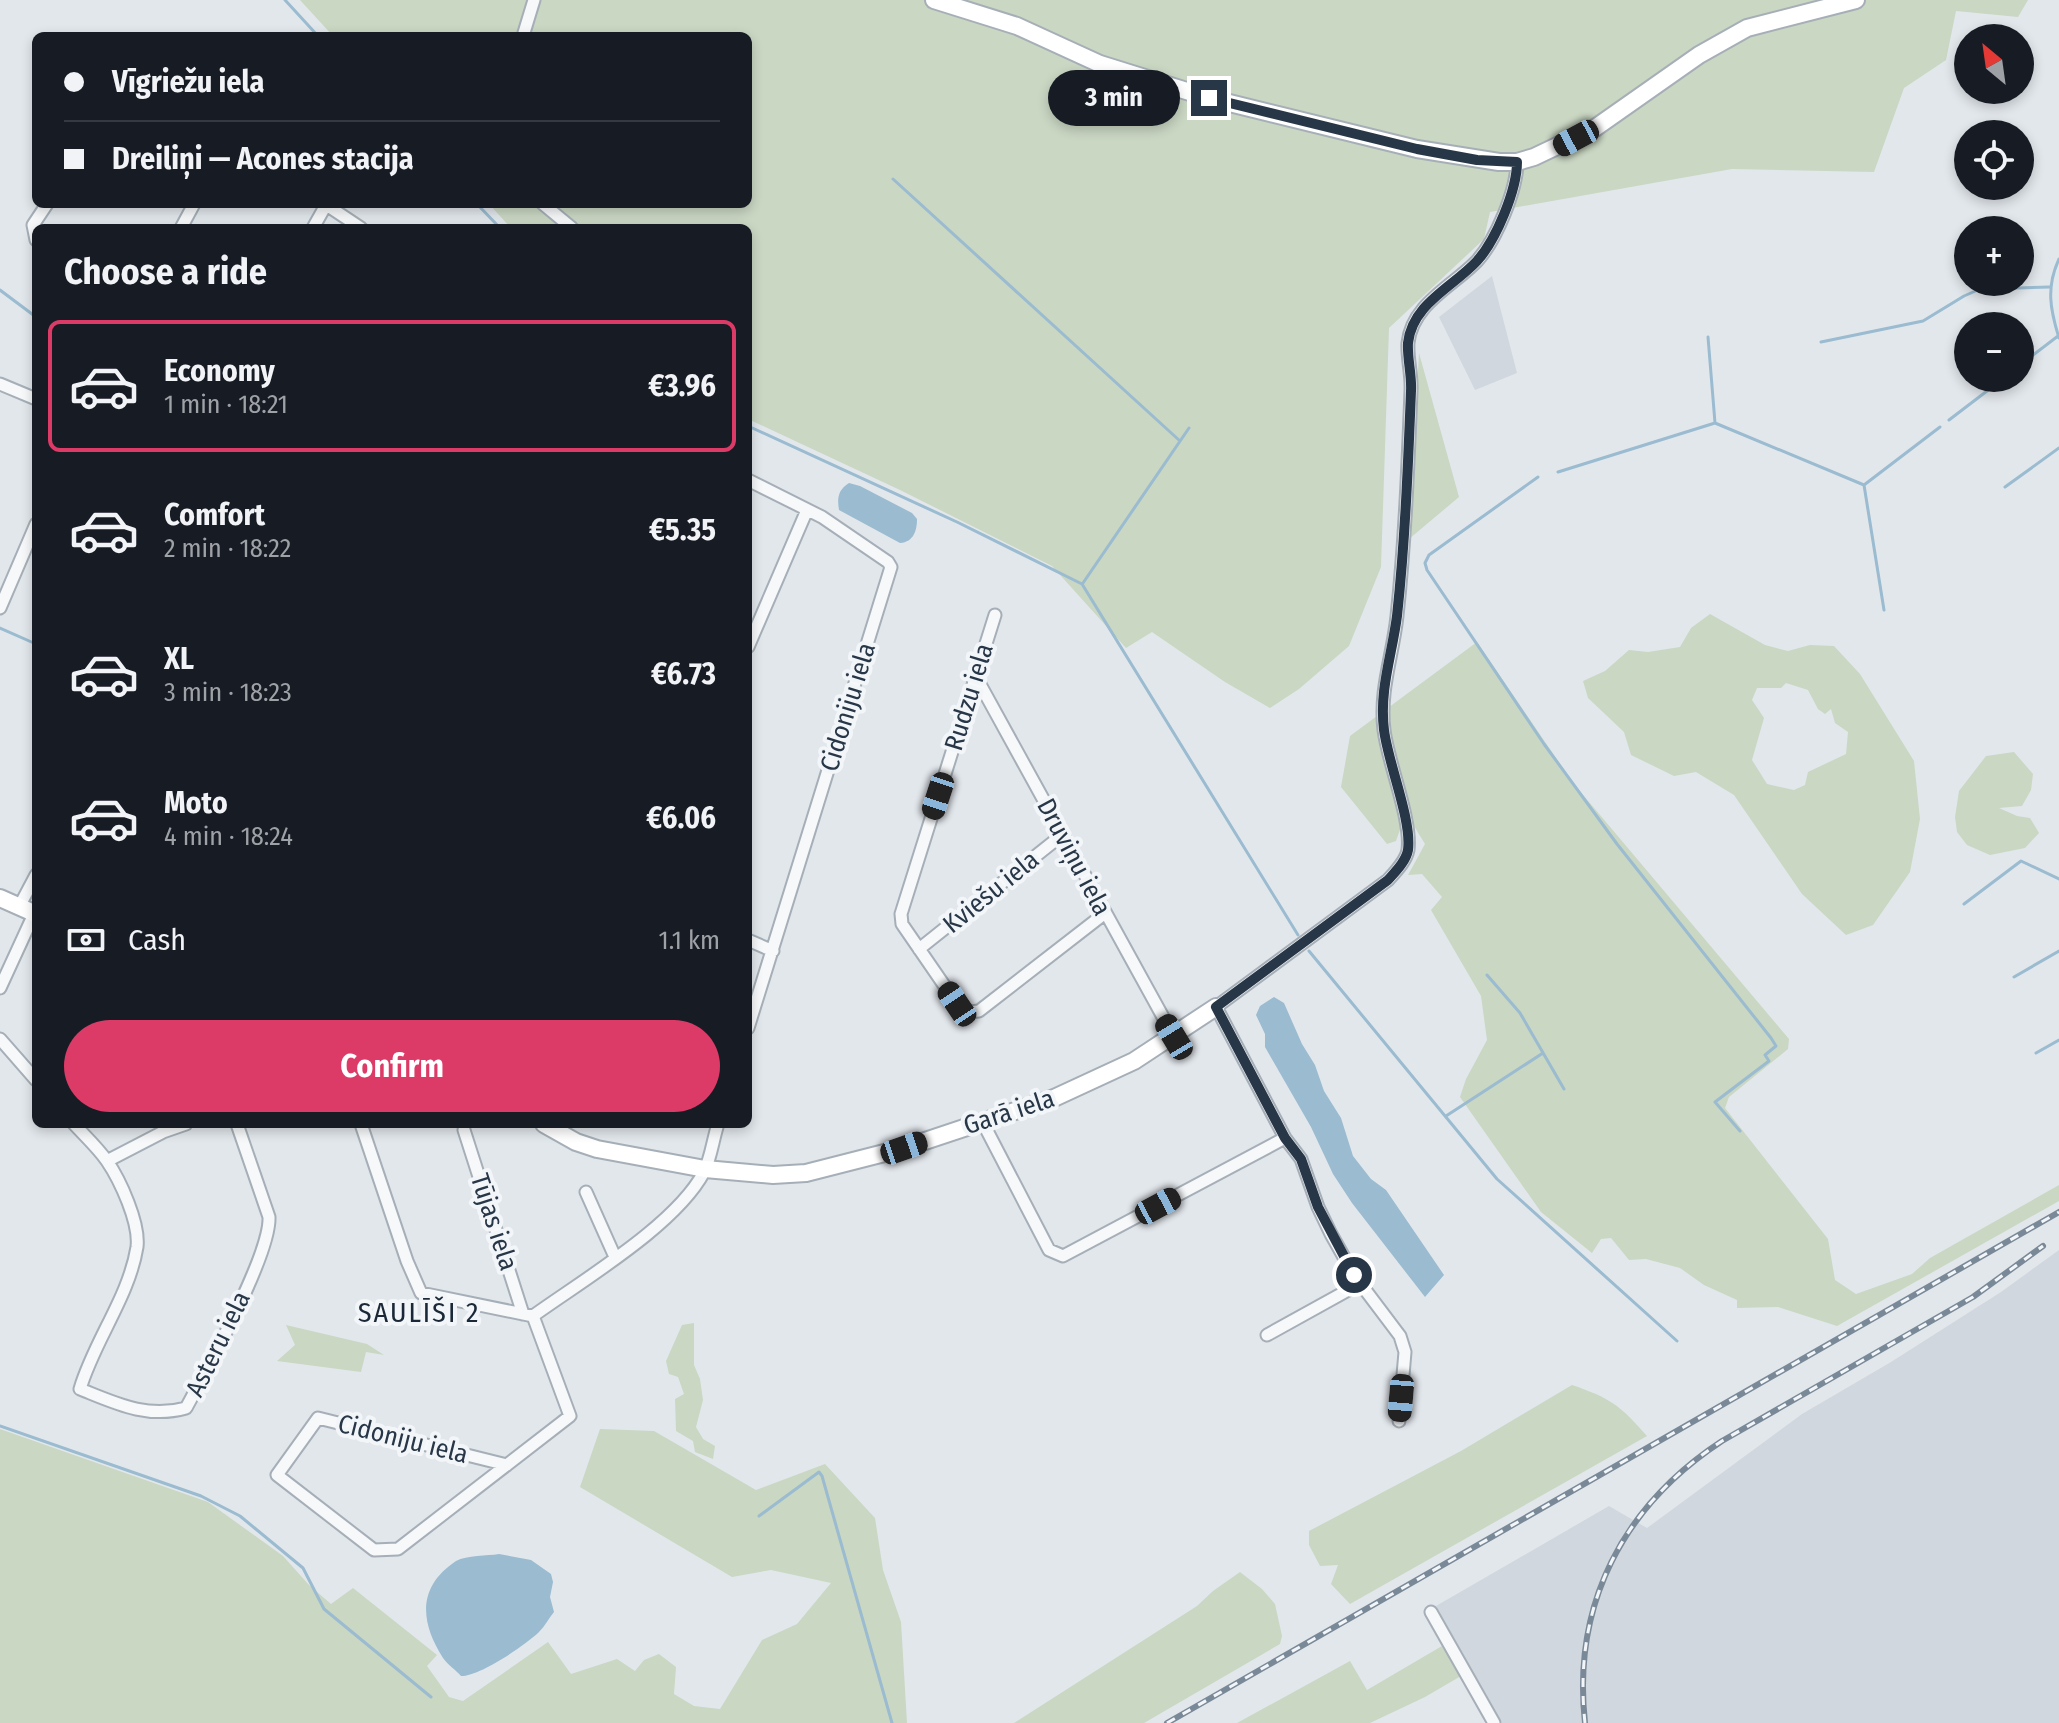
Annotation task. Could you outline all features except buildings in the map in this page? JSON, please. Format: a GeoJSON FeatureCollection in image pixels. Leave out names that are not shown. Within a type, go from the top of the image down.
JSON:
{"type":"FeatureCollection","features":[{"type":"Feature","properties":{"kind":"street"},"geometry":{"type":"LineString","coordinates":[[524,32],[534,0]]}},
{"type":"Feature","properties":{"kind":"street"},"geometry":{"type":"LineString","coordinates":[[934,0],[1017,26],[1100,64],[1209,98],[1417,149],[1477,160],[1517,162],[1558,148],[1595,128],[1699,55],[1747,28],[1856,0]]}},
{"type":"Feature","properties":{"kind":"street","name":"Garā iela"},"geometry":{"type":"LineString","coordinates":[[551,1128],[597,1149],[705,1169],[773,1175],[806,1173],[904,1148],[1054,1098],[1096,1080],[1174,1037],[1388,880],[1408,851],[1408,833],[1384,730],[1383,693],[1397,618],[1409,443],[1411,380],[1408,342],[1416,316],[1489,246],[1514,192],[1517,162]]}},
{"type":"Feature","properties":{"kind":"street"},"geometry":{"type":"LineString","coordinates":[[332,208],[355,224]]}},
{"type":"Feature","properties":{"kind":"street"},"geometry":{"type":"LineString","coordinates":[[548,208],[567,224]]}},
{"type":"Feature","properties":{"kind":"street"},"geometry":{"type":"LineString","coordinates":[[0,384],[32,397]]}},
{"type":"Feature","properties":{"kind":"street","name":"Cidoniju iela"},"geometry":{"type":"LineString","coordinates":[[752,482],[833,524],[891,567],[773,951],[752,1004]]}},
{"type":"Feature","properties":{"kind":"street"},"geometry":{"type":"LineString","coordinates":[[752,638],[807,510]]}},
{"type":"Feature","properties":{"kind":"street"},"geometry":{"type":"LineString","coordinates":[[0,608],[32,533]]}},
{"type":"Feature","properties":{"kind":"street","name":"Rudzu iela"},"geometry":{"type":"LineString","coordinates":[[995,615],[901,914],[902,924],[957,1004],[969,1012],[979,1011],[1104,914]]}},
{"type":"Feature","properties":{"kind":"street","name":"Druviņu iela"},"geometry":{"type":"LineString","coordinates":[[976,677],[1174,1037]]}},
{"type":"Feature","properties":{"kind":"street","name":"Kviešu iela"},"geometry":{"type":"LineString","coordinates":[[919,949],[1062,835]]}},
{"type":"Feature","properties":{"kind":"street"},"geometry":{"type":"LineString","coordinates":[[0,898],[30,912],[0,988]]}},
{"type":"Feature","properties":{"kind":"street"},"geometry":{"type":"LineString","coordinates":[[752,942],[773,951]]}},
{"type":"Feature","properties":{"kind":"street"},"geometry":{"type":"LineString","coordinates":[[1216,1007],[1285,1138],[1301,1159],[1318,1207],[1361,1283],[1400,1336],[1405,1352],[1399,1421]]}},
{"type":"Feature","properties":{"kind":"street"},"geometry":{"type":"LineString","coordinates":[[0,1039],[32,1075]]}},
{"type":"Feature","properties":{"kind":"street"},"geometry":{"type":"LineString","coordinates":[[982,1121],[1049,1250],[1063,1256],[1285,1138]]}},
{"type":"Feature","properties":{"kind":"street","name":"Asteru iela"},"geometry":{"type":"LineString","coordinates":[[78,1128],[107,1161],[131,1208],[137,1244],[126,1284],[86,1368],[80,1389],[125,1407],[167,1413],[186,1408],[241,1299],[270,1230],[269,1217],[238,1128]]}},
{"type":"Feature","properties":{"kind":"street"},"geometry":{"type":"LineString","coordinates":[[107,1161],[174,1128]]}},
{"type":"Feature","properties":{"kind":"street"},"geometry":{"type":"LineString","coordinates":[[362,1128],[407,1261],[421,1293],[528,1315],[657,1227],[695,1185],[705,1169],[715,1128]]}},
{"type":"Feature","properties":{"kind":"street","name":"Tūjas iela"},"geometry":{"type":"LineString","coordinates":[[464,1130],[528,1315]]}},
{"type":"Feature","properties":{"kind":"street"},"geometry":{"type":"LineString","coordinates":[[586,1192],[615,1257]]}},
{"type":"Feature","properties":{"kind":"street"},"geometry":{"type":"LineString","coordinates":[[1267,1335],[1361,1283]]}},
{"type":"Feature","properties":{"kind":"street","name":"Cidoniju iela"},"geometry":{"type":"LineString","coordinates":[[507,1465],[318,1418],[277,1475],[374,1550],[398,1549],[507,1465],[570,1416],[528,1315]]}},
{"type":"Feature","properties":{"kind":"street"},"geometry":{"type":"LineString","coordinates":[[1431,1612],[1494,1723]]}},
{"type":"Feature","properties":{"kind":"shaded area"},"geometry":{"type":"Polygon","coordinates":[[[1492,276],[1517,373],[1475,390],[1439,317],[1492,276]]]}},
{"type":"Feature","properties":{"kind":"shaded area"},"geometry":{"type":"Polygon","coordinates":[[[2059,1250],[2059,1723],[1502,1723],[1436,1606],[1609,1506],[1647,1528],[1802,1414],[2001,1292],[2059,1250]]]}},
{"type":"Feature","properties":{"kind":"green space"},"geometry":{"type":"Polygon","coordinates":[[[300,0],[2028,0],[2018,17],[1956,11],[1946,60],[1904,88],[1874,172],[1732,169],[1490,212],[1484,239],[1389,328],[1381,567],[1349,646],[1299,689],[1270,708],[1225,682],[1152,632],[1126,648],[1052,566],[752,421],[752,224],[507,224],[493,208],[752,208],[752,32],[329,32],[300,0]]]}},
{"type":"Feature","properties":{"kind":"green space"},"geometry":{"type":"Polygon","coordinates":[[[1419,353],[1459,497],[1409,539],[1419,353]]]}},
{"type":"Feature","properties":{"kind":"green space"},"geometry":{"type":"Polygon","coordinates":[[[1710,614],[1765,645],[1788,651],[1810,645],[1834,646],[1860,674],[1914,761],[1920,819],[1910,872],[1873,925],[1846,935],[1802,894],[1734,795],[1696,772],[1674,776],[1631,755],[1624,732],[1588,698],[1583,681],[1605,671],[1629,650],[1648,652],[1680,647],[1691,628],[1710,614]],[[1786,683],[1781,688],[1757,688],[1752,700],[1764,718],[1752,760],[1767,784],[1794,790],[1805,785],[1808,772],[1846,754],[1848,732],[1835,723],[1831,709],[1825,714],[1818,709],[1808,690],[1786,683]]]}},
{"type":"Feature","properties":{"kind":"green space"},"geometry":{"type":"Polygon","coordinates":[[[1477,642],[1573,783],[1789,1039],[1788,1049],[1729,1097],[1725,1108],[1828,1239],[1835,1280],[1856,1294],[1912,1274],[1930,1258],[2059,1185],[2059,1201],[1837,1326],[1778,1307],[1737,1308],[1737,1300],[1704,1285],[1680,1268],[1646,1259],[1629,1260],[1611,1238],[1601,1239],[1592,1253],[1541,1212],[1460,1097],[1487,1040],[1481,996],[1431,910],[1442,897],[1422,874],[1408,875],[1425,844],[1414,826],[1402,824],[1396,841],[1387,844],[1341,787],[1350,736],[1477,642]]]}},
{"type":"Feature","properties":{"kind":"green space"},"geometry":{"type":"Polygon","coordinates":[[[2014,752],[2033,774],[2031,790],[2022,806],[1999,808],[2030,818],[2039,833],[2025,848],[1990,855],[1967,845],[1957,832],[1955,817],[1959,791],[1986,756],[2014,752]]]}},
{"type":"Feature","properties":{"kind":"green space"},"geometry":{"type":"Polygon","coordinates":[[[694,1323],[694,1365],[703,1400],[696,1427],[703,1439],[715,1446],[713,1459],[695,1452],[693,1441],[676,1431],[675,1399],[684,1394],[678,1377],[669,1374],[666,1361],[682,1325],[694,1323]]]}},
{"type":"Feature","properties":{"kind":"green space"},"geometry":{"type":"Polygon","coordinates":[[[286,1325],[367,1344],[384,1355],[366,1352],[361,1372],[277,1361],[295,1345],[286,1325]]]}},
{"type":"Feature","properties":{"kind":"green space"},"geometry":{"type":"Polygon","coordinates":[[[1572,1385],[1614,1404],[1647,1436],[1350,1604],[1331,1584],[1338,1565],[1320,1566],[1309,1545],[1309,1531],[1461,1451],[1572,1385]]]}},
{"type":"Feature","properties":{"kind":"green space"},"geometry":{"type":"Polygon","coordinates":[[[0,1429],[208,1502],[283,1556],[331,1604],[353,1588],[437,1655],[427,1666],[449,1697],[463,1701],[548,1642],[571,1674],[617,1659],[635,1671],[644,1660],[659,1654],[676,1667],[674,1694],[694,1706],[720,1709],[762,1640],[797,1624],[831,1583],[771,1570],[732,1577],[580,1487],[600,1429],[654,1431],[756,1490],[825,1464],[875,1518],[883,1570],[901,1622],[907,1723],[0,1723],[0,1429]]]}},
{"type":"Feature","properties":{"kind":"green space"},"geometry":{"type":"Polygon","coordinates":[[[1240,1572],[1275,1604],[1282,1636],[1280,1644],[1144,1723],[1014,1723],[1197,1606],[1240,1572]]]}},
{"type":"Feature","properties":{"kind":"green space"},"geometry":{"type":"Polygon","coordinates":[[[1442,1646],[1461,1676],[1370,1723],[1237,1723],[1350,1661],[1367,1690],[1442,1646]]]}},
{"type":"Feature","properties":{"kind":"water"},"geometry":{"type":"Polygon","coordinates":[[[849,483],[912,513],[917,519],[912,538],[900,543],[839,510],[839,495],[849,483]]]}},
{"type":"Feature","properties":{"kind":"water"},"geometry":{"type":"Polygon","coordinates":[[[1274,997],[1284,1003],[1315,1065],[1324,1091],[1341,1118],[1353,1156],[1371,1179],[1386,1190],[1444,1275],[1425,1297],[1333,1174],[1311,1127],[1265,1047],[1265,1034],[1256,1015],[1260,1006],[1274,997]]]}},
{"type":"Feature","properties":{"kind":"water"},"geometry":{"type":"Polygon","coordinates":[[[499,1554],[531,1560],[551,1574],[550,1597],[554,1612],[539,1632],[513,1652],[490,1666],[461,1676],[435,1645],[427,1618],[429,1594],[443,1571],[456,1561],[499,1554]]]}},
{"type":"Feature","properties":{"kind":"waterway"},"geometry":{"type":"LineString","coordinates":[[285,0],[314,32]]}},
{"type":"Feature","properties":{"kind":"waterway"},"geometry":{"type":"LineString","coordinates":[[893,179],[1180,441]]}},
{"type":"Feature","properties":{"kind":"waterway"},"geometry":{"type":"LineString","coordinates":[[481,208],[496,224]]}},
{"type":"Feature","properties":{"kind":"waterway"},"geometry":{"type":"LineString","coordinates":[[2059,259],[2052,279],[2051,298],[2059,338]]}},
{"type":"Feature","properties":{"kind":"waterway"},"geometry":{"type":"LineString","coordinates":[[1821,342],[1923,321],[1980,289],[2049,287]]}},
{"type":"Feature","properties":{"kind":"waterway"},"geometry":{"type":"LineString","coordinates":[[0,290],[32,314]]}},
{"type":"Feature","properties":{"kind":"waterway"},"geometry":{"type":"LineString","coordinates":[[2034,354],[2058,336]]}},
{"type":"Feature","properties":{"kind":"waterway"},"geometry":{"type":"LineString","coordinates":[[1708,337],[1715,423]]}},
{"type":"Feature","properties":{"kind":"waterway"},"geometry":{"type":"LineString","coordinates":[[1949,420],[1986,392]]}},
{"type":"Feature","properties":{"kind":"waterway"},"geometry":{"type":"LineString","coordinates":[[1558,472],[1715,423],[1864,485]]}},
{"type":"Feature","properties":{"kind":"waterway"},"geometry":{"type":"LineString","coordinates":[[1884,610],[1864,485],[1940,427]]}},
{"type":"Feature","properties":{"kind":"waterway"},"geometry":{"type":"LineString","coordinates":[[752,428],[957,522],[1082,584],[1298,935]]}},
{"type":"Feature","properties":{"kind":"waterway"},"geometry":{"type":"LineString","coordinates":[[1083,583],[1189,428]]}},
{"type":"Feature","properties":{"kind":"waterway"},"geometry":{"type":"LineString","coordinates":[[2005,487],[2059,448]]}},
{"type":"Feature","properties":{"kind":"waterway"},"geometry":{"type":"LineString","coordinates":[[1538,477],[1429,555],[1425,563],[1427,570],[1544,744],[1617,844],[1776,1046],[1765,1055],[1769,1061],[1715,1102],[1740,1131]]}},
{"type":"Feature","properties":{"kind":"waterway"},"geometry":{"type":"LineString","coordinates":[[0,628],[32,642]]}},
{"type":"Feature","properties":{"kind":"waterway"},"geometry":{"type":"LineString","coordinates":[[1964,904],[2021,861],[2059,879]]}},
{"type":"Feature","properties":{"kind":"waterway"},"geometry":{"type":"LineString","coordinates":[[1309,951],[1497,1179],[1677,1341]]}},
{"type":"Feature","properties":{"kind":"waterway"},"geometry":{"type":"LineString","coordinates":[[2014,977],[2059,951]]}},
{"type":"Feature","properties":{"kind":"waterway"},"geometry":{"type":"LineString","coordinates":[[1487,975],[1520,1013],[1564,1089]]}},
{"type":"Feature","properties":{"kind":"waterway"},"geometry":{"type":"LineString","coordinates":[[2036,1053],[2059,1040]]}},
{"type":"Feature","properties":{"kind":"waterway"},"geometry":{"type":"LineString","coordinates":[[1446,1116],[1543,1053]]}},
{"type":"Feature","properties":{"kind":"waterway"},"geometry":{"type":"LineString","coordinates":[[0,1426],[201,1496],[240,1516],[303,1568],[324,1609],[431,1697]]}},
{"type":"Feature","properties":{"kind":"waterway"},"geometry":{"type":"LineString","coordinates":[[759,1516],[819,1472],[822,1476],[892,1723]]}},
{"type":"Feature","properties":{"kind":"railway"},"geometry":{"type":"LineString","coordinates":[[1167,1723],[2059,1212]]}},
{"type":"Feature","properties":{"kind":"railway"},"geometry":{"type":"LineString","coordinates":[[1585,1723],[1583,1679],[1587,1638],[1597,1599],[1612,1562],[1632,1527],[1657,1496],[1687,1467],[1722,1441],[1973,1297],[2043,1246]]}},
{"type":"Feature","properties":{"kind":"district","name":"SAULĪŠI 2"},"geometry":{"type":"Point","coordinates":[419,1312]}},
{"type":"Feature","properties":{"kind":"route"},"geometry":{"type":"LineString","coordinates":[[1209,98],[1417,149],[1477,160],[1517,162],[1514,192],[1489,246],[1477,261],[1416,316],[1408,342],[1411,380],[1409,443],[1397,618],[1383,693],[1384,730],[1408,833],[1408,851],[1388,880],[1216,1007],[1285,1138],[1301,1159],[1318,1207],[1354,1275]]}}]}
